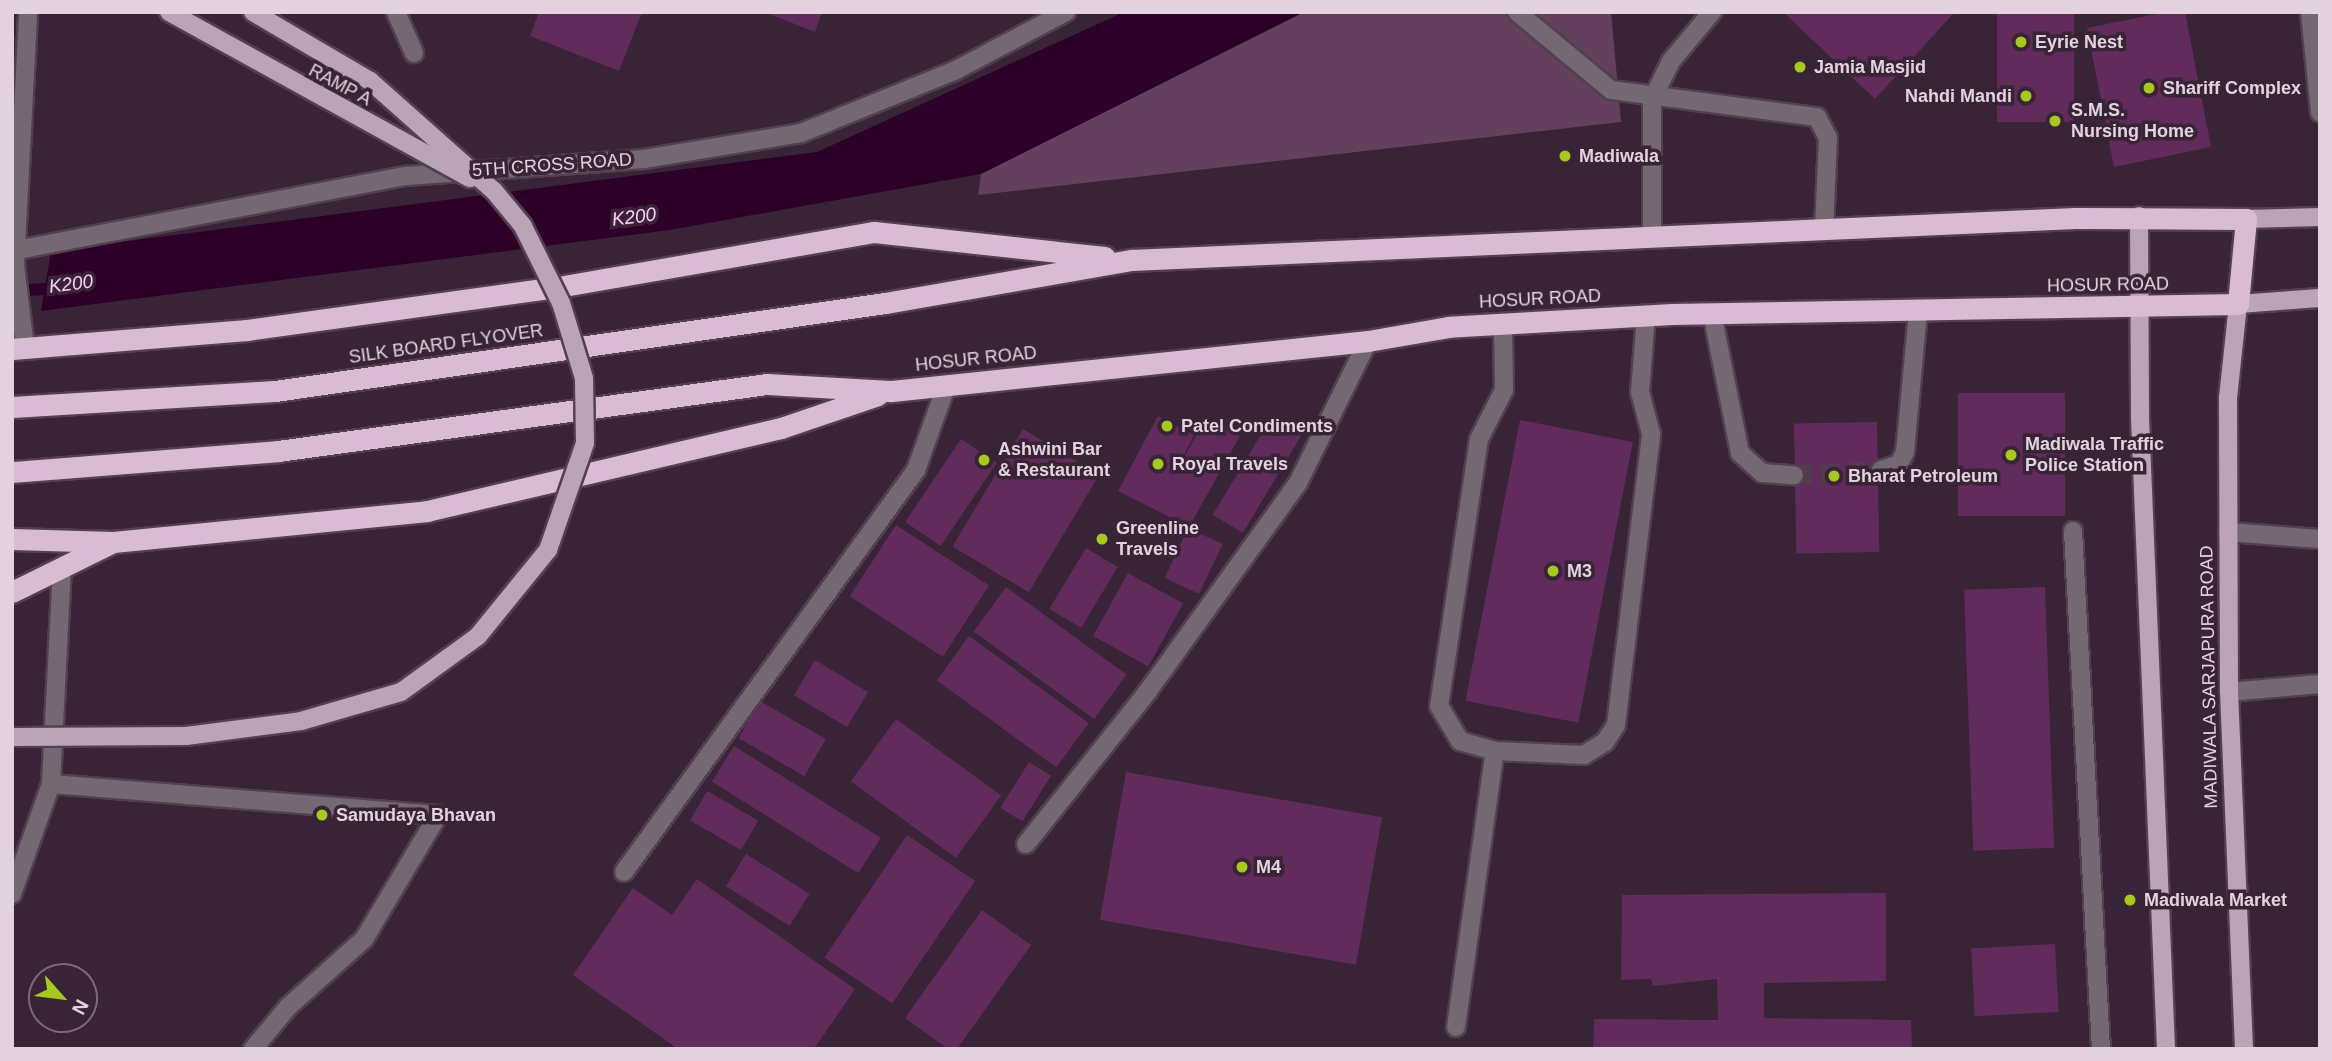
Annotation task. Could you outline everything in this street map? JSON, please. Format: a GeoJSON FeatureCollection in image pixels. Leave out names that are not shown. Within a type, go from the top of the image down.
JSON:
{"type":"FeatureCollection","features":[{"type":"Feature","properties":{"kind":"highway"},"geometry":{"type":"LineString","coordinates":[[18,349],[261,328],[558,287],[874,232],[1131,260],[2140,216],[2246,219],[2238,304]]}},
{"type":"Feature","properties":{"kind":"highway","name":"SILK BOARD FLYOVER"},"geometry":{"type":"LineString","coordinates":[[12,407],[275,391],[885,303],[1131,260]]}},
{"type":"Feature","properties":{"kind":"highway","name":"HOSUR ROAD"},"geometry":{"type":"LineString","coordinates":[[12,472],[279,451],[767,384],[890,391],[1503,326],[1712,313],[2140,308],[2238,304]]}},
{"type":"Feature","properties":{"kind":"highway"},"geometry":{"type":"LineString","coordinates":[[12,539],[113,542],[427,511],[781,428],[890,391]]}},
{"type":"Feature","properties":{"kind":"highway"},"geometry":{"type":"LineString","coordinates":[[12,592],[113,542]]}},
{"type":"Feature","properties":{"kind":"main road","name":"RAMP A"},"geometry":{"type":"LineString","coordinates":[[169,12],[494,191]]}},
{"type":"Feature","properties":{"kind":"main road"},"geometry":{"type":"LineString","coordinates":[[12,737],[186,736],[301,721],[401,692],[478,636],[548,550],[585,443],[583,378],[561,303],[523,226],[494,191],[370,81],[253,12]]}},
{"type":"Feature","properties":{"kind":"main road"},"geometry":{"type":"LineString","coordinates":[[2140,216],[2140,308],[2166,1049]]}},
{"type":"Feature","properties":{"kind":"main road"},"geometry":{"type":"LineString","coordinates":[[2246,219],[2320,217]]}},
{"type":"Feature","properties":{"kind":"main road","name":"HOSUR ROAD"},"geometry":{"type":"LineString","coordinates":[[2238,304],[2320,298]]}},
{"type":"Feature","properties":{"kind":"main road","name":"MADIWALA SARJAPURA ROAD"},"geometry":{"type":"LineString","coordinates":[[2238,304],[2228,398],[2229,692],[2244,1049]]}},
{"type":"Feature","properties":{"kind":"street"},"geometry":{"type":"LineString","coordinates":[[18,349],[20,316],[15,255],[28,12]]}},
{"type":"Feature","properties":{"kind":"street"},"geometry":{"type":"LineString","coordinates":[[396,12],[414,53]]}},
{"type":"Feature","properties":{"kind":"street","name":"5TH CROSS ROAD"},"geometry":{"type":"LineString","coordinates":[[15,255],[406,176],[644,159],[801,133],[954,71],[1066,12]]}},
{"type":"Feature","properties":{"kind":"street"},"geometry":{"type":"LineString","coordinates":[[1517,12],[1611,90],[1652,100],[1817,117],[1828,138],[1824,229]]}},
{"type":"Feature","properties":{"kind":"street"},"geometry":{"type":"LineString","coordinates":[[1652,236],[1652,100],[1671,61],[1712,12]]}},
{"type":"Feature","properties":{"kind":"street"},"geometry":{"type":"LineString","coordinates":[[2310,12],[2319,81],[2320,113]]}},
{"type":"Feature","properties":{"kind":"street"},"geometry":{"type":"LineString","coordinates":[[1881,470],[1899,464],[1905,452],[1919,311]]}},
{"type":"Feature","properties":{"kind":"street"},"geometry":{"type":"LineString","coordinates":[[1712,313],[1740,453],[1762,473],[1794,475]]}},
{"type":"Feature","properties":{"kind":"street"},"geometry":{"type":"LineString","coordinates":[[1503,326],[1504,390],[1479,439],[1438,706],[1460,740],[1495,751],[1584,755],[1605,742],[1616,725],[1651,434],[1640,392],[1646,316]]}},
{"type":"Feature","properties":{"kind":"street"},"geometry":{"type":"LineString","coordinates":[[1026,844],[1148,691],[1298,483],[1368,341]]}},
{"type":"Feature","properties":{"kind":"street"},"geometry":{"type":"LineString","coordinates":[[624,872],[916,470],[947,384]]}},
{"type":"Feature","properties":{"kind":"street"},"geometry":{"type":"LineString","coordinates":[[2073,531],[2102,1049]]}},
{"type":"Feature","properties":{"kind":"street"},"geometry":{"type":"LineString","coordinates":[[2228,532],[2320,538]]}},
{"type":"Feature","properties":{"kind":"street"},"geometry":{"type":"LineString","coordinates":[[12,894],[51,784],[62,569]]}},
{"type":"Feature","properties":{"kind":"street"},"geometry":{"type":"LineString","coordinates":[[2229,692],[2320,684]]}},
{"type":"Feature","properties":{"kind":"street"},"geometry":{"type":"LineString","coordinates":[[1456,1027],[1495,751]]}},
{"type":"Feature","properties":{"kind":"street"},"geometry":{"type":"LineString","coordinates":[[51,784],[438,815],[364,939],[288,1007],[253,1049]]}},
{"type":"Feature","properties":{"kind":"shaded area"},"geometry":{"type":"Polygon","coordinates":[[[1304,12],[1611,12],[1621,122],[978,195],[981,174],[1304,12]]]}},
{"type":"Feature","properties":{"kind":"water"},"geometry":{"type":"Polygon","coordinates":[[[1124,12],[1304,12],[981,174],[670,230],[41,311],[51,251],[817,152],[1124,12]]]}},
{"type":"Feature","properties":{"kind":"building"},"geometry":{"type":"Polygon","coordinates":[[[539,12],[642,12],[619,71],[530,36],[539,12]]]}},
{"type":"Feature","properties":{"kind":"building"},"geometry":{"type":"Polygon","coordinates":[[[764,12],[822,12],[815,32],[764,12]]]}},
{"type":"Feature","properties":{"kind":"building","name":"Jamia Masjid"},"geometry":{"type":"Polygon","coordinates":[[[1783,12],[1955,12],[1875,99],[1783,12]]]}},
{"type":"Feature","properties":{"kind":"building"},"geometry":{"type":"Polygon","coordinates":[[[1997,12],[2074,12],[2074,122],[1997,122],[1997,12]]]}},
{"type":"Feature","properties":{"kind":"building","name":"Shariff Complex"},"geometry":{"type":"Polygon","coordinates":[[[2167,12],[2185,12],[2211,147],[2114,167],[2087,28],[2167,12]]]}},
{"type":"Feature","properties":{"kind":"building","name":"Madiwala Traffic Police Station"},"geometry":{"type":"Polygon","coordinates":[[[1958,393],[2065,393],[2065,516],[1958,516],[1958,393]]]}},
{"type":"Feature","properties":{"kind":"building"},"geometry":{"type":"Polygon","coordinates":[[[1158,416],[1194,435],[1171,481],[1206,418],[1240,436],[1189,527],[1118,491],[1158,416]]]}},
{"type":"Feature","properties":{"kind":"building"},"geometry":{"type":"Polygon","coordinates":[[[1271,418],[1301,436],[1243,533],[1213,515],[1271,418]]]}},
{"type":"Feature","properties":{"kind":"building","name":"M3"},"geometry":{"type":"Polygon","coordinates":[[[1520,420],[1633,442],[1578,723],[1465,701],[1520,420]]]}},
{"type":"Feature","properties":{"kind":"building"},"geometry":{"type":"Polygon","coordinates":[[[1877,422],[1879,552],[1796,553],[1794,423],[1877,422]]]}},
{"type":"Feature","properties":{"kind":"building"},"geometry":{"type":"Polygon","coordinates":[[[1023,429],[1099,475],[1029,592],[952,546],[1023,429]]]}},
{"type":"Feature","properties":{"kind":"building"},"geometry":{"type":"Polygon","coordinates":[[[961,439],[997,463],[941,546],[905,522],[961,439]]]}},
{"type":"Feature","properties":{"kind":"building"},"geometry":{"type":"Polygon","coordinates":[[[896,525],[989,585],[943,657],[850,596],[896,525]]]}},
{"type":"Feature","properties":{"kind":"building"},"geometry":{"type":"Polygon","coordinates":[[[1188,528],[1222,544],[1199,594],[1165,578],[1188,528]]]}},
{"type":"Feature","properties":{"kind":"building"},"geometry":{"type":"Polygon","coordinates":[[[1086,548],[1118,567],[1081,628],[1049,609],[1086,548]]]}},
{"type":"Feature","properties":{"kind":"building"},"geometry":{"type":"Polygon","coordinates":[[[1128,573],[1183,604],[1148,667],[1093,636],[1128,573]]]}},
{"type":"Feature","properties":{"kind":"building"},"geometry":{"type":"Polygon","coordinates":[[[1006,587],[1127,675],[1094,719],[974,631],[1006,587]]]}},
{"type":"Feature","properties":{"kind":"building"},"geometry":{"type":"Polygon","coordinates":[[[2045,587],[2054,848],[1973,851],[1964,590],[2045,587]]]}},
{"type":"Feature","properties":{"kind":"building"},"geometry":{"type":"Polygon","coordinates":[[[969,636],[1089,723],[1056,767],[937,680],[969,636]]]}},
{"type":"Feature","properties":{"kind":"building"},"geometry":{"type":"Polygon","coordinates":[[[815,660],[868,692],[847,727],[794,695],[815,660]]]}},
{"type":"Feature","properties":{"kind":"building"},"geometry":{"type":"Polygon","coordinates":[[[760,701],[826,739],[804,776],[738,738],[760,701]]]}},
{"type":"Feature","properties":{"kind":"building"},"geometry":{"type":"Polygon","coordinates":[[[896,719],[1001,795],[956,858],[851,781],[896,719]]]}},
{"type":"Feature","properties":{"kind":"building"},"geometry":{"type":"Polygon","coordinates":[[[734,746],[881,838],[858,873],[712,782],[734,746]]]}},
{"type":"Feature","properties":{"kind":"building"},"geometry":{"type":"Polygon","coordinates":[[[1029,762],[1051,776],[1022,822],[1000,808],[1029,762]]]}},
{"type":"Feature","properties":{"kind":"building","name":"M4"},"geometry":{"type":"Polygon","coordinates":[[[1126,772],[1382,817],[1356,965],[1100,920],[1126,772]]]}},
{"type":"Feature","properties":{"kind":"building"},"geometry":{"type":"Polygon","coordinates":[[[707,791],[758,820],[741,850],[690,820],[707,791]]]}},
{"type":"Feature","properties":{"kind":"building"},"geometry":{"type":"Polygon","coordinates":[[[907,835],[975,881],[892,1004],[824,958],[907,835]]]}},
{"type":"Feature","properties":{"kind":"building"},"geometry":{"type":"Polygon","coordinates":[[[746,854],[810,894],[789,926],[726,886],[746,854]]]}},
{"type":"Feature","properties":{"kind":"building"},"geometry":{"type":"Polygon","coordinates":[[[697,879],[855,989],[814,1049],[678,1049],[573,975],[633,888],[672,915],[697,879]]]}},
{"type":"Feature","properties":{"kind":"building"},"geometry":{"type":"Polygon","coordinates":[[[1886,893],[1886,981],[1764,983],[1764,1018],[1911,1020],[1912,1049],[1593,1049],[1594,1019],[1718,1020],[1717,979],[1653,986],[1651,979],[1621,980],[1622,895],[1886,893]]]}},
{"type":"Feature","properties":{"kind":"building"},"geometry":{"type":"Polygon","coordinates":[[[982,910],[1031,945],[957,1049],[948,1049],[905,1018],[982,910]]]}},
{"type":"Feature","properties":{"kind":"building"},"geometry":{"type":"Polygon","coordinates":[[[2055,944],[2059,1012],[1975,1016],[1971,948],[2055,944]]]}},
{"type":"Feature","properties":{"kind":"waterway","name":"K200"},"geometry":{"type":"LineString","coordinates":[[12,291],[60,288]]}},
{"type":"Feature","properties":{"kind":"tunnel"},"geometry":{"type":"LineString","coordinates":[[1794,475],[1881,470]]}},
{"type":"Feature","properties":{"kind":"place","name":"Eyrie Nest"},"geometry":{"type":"Point","coordinates":[2021,42]}},
{"type":"Feature","properties":{"kind":"place","name":"Jamia Masjid"},"geometry":{"type":"Point","coordinates":[1800,67]}},
{"type":"Feature","properties":{"kind":"place","name":"Shariff Complex"},"geometry":{"type":"Point","coordinates":[2149,88]}},
{"type":"Feature","properties":{"kind":"place","name":"Nahdi Mandi"},"geometry":{"type":"Point","coordinates":[2026,96]}},
{"type":"Feature","properties":{"kind":"place","name":"S.M.S. Nursing Home"},"geometry":{"type":"Point","coordinates":[2055,121]}},
{"type":"Feature","properties":{"kind":"place","name":"Madiwala"},"geometry":{"type":"Point","coordinates":[1565,156]}},
{"type":"Feature","properties":{"kind":"place","name":"Patel Condiments"},"geometry":{"type":"Point","coordinates":[1167,426]}},
{"type":"Feature","properties":{"kind":"place","name":"Madiwala Traffic Police Station"},"geometry":{"type":"Point","coordinates":[2011,455]}},
{"type":"Feature","properties":{"kind":"place","name":"Ashwini Bar & Restaurant"},"geometry":{"type":"Point","coordinates":[984,460]}},
{"type":"Feature","properties":{"kind":"place","name":"Royal Travels"},"geometry":{"type":"Point","coordinates":[1158,464]}},
{"type":"Feature","properties":{"kind":"place","name":"Bharat Petroleum"},"geometry":{"type":"Point","coordinates":[1834,476]}},
{"type":"Feature","properties":{"kind":"place","name":"Greenline Travels"},"geometry":{"type":"Point","coordinates":[1102,539]}},
{"type":"Feature","properties":{"kind":"place","name":"M3"},"geometry":{"type":"Point","coordinates":[1553,571]}},
{"type":"Feature","properties":{"kind":"place","name":"Samudaya Bhavan"},"geometry":{"type":"Point","coordinates":[322,815]}},
{"type":"Feature","properties":{"kind":"place","name":"M4"},"geometry":{"type":"Point","coordinates":[1242,867]}},
{"type":"Feature","properties":{"kind":"place","name":"Madiwala Market"},"geometry":{"type":"Point","coordinates":[2130,900]}}]}
